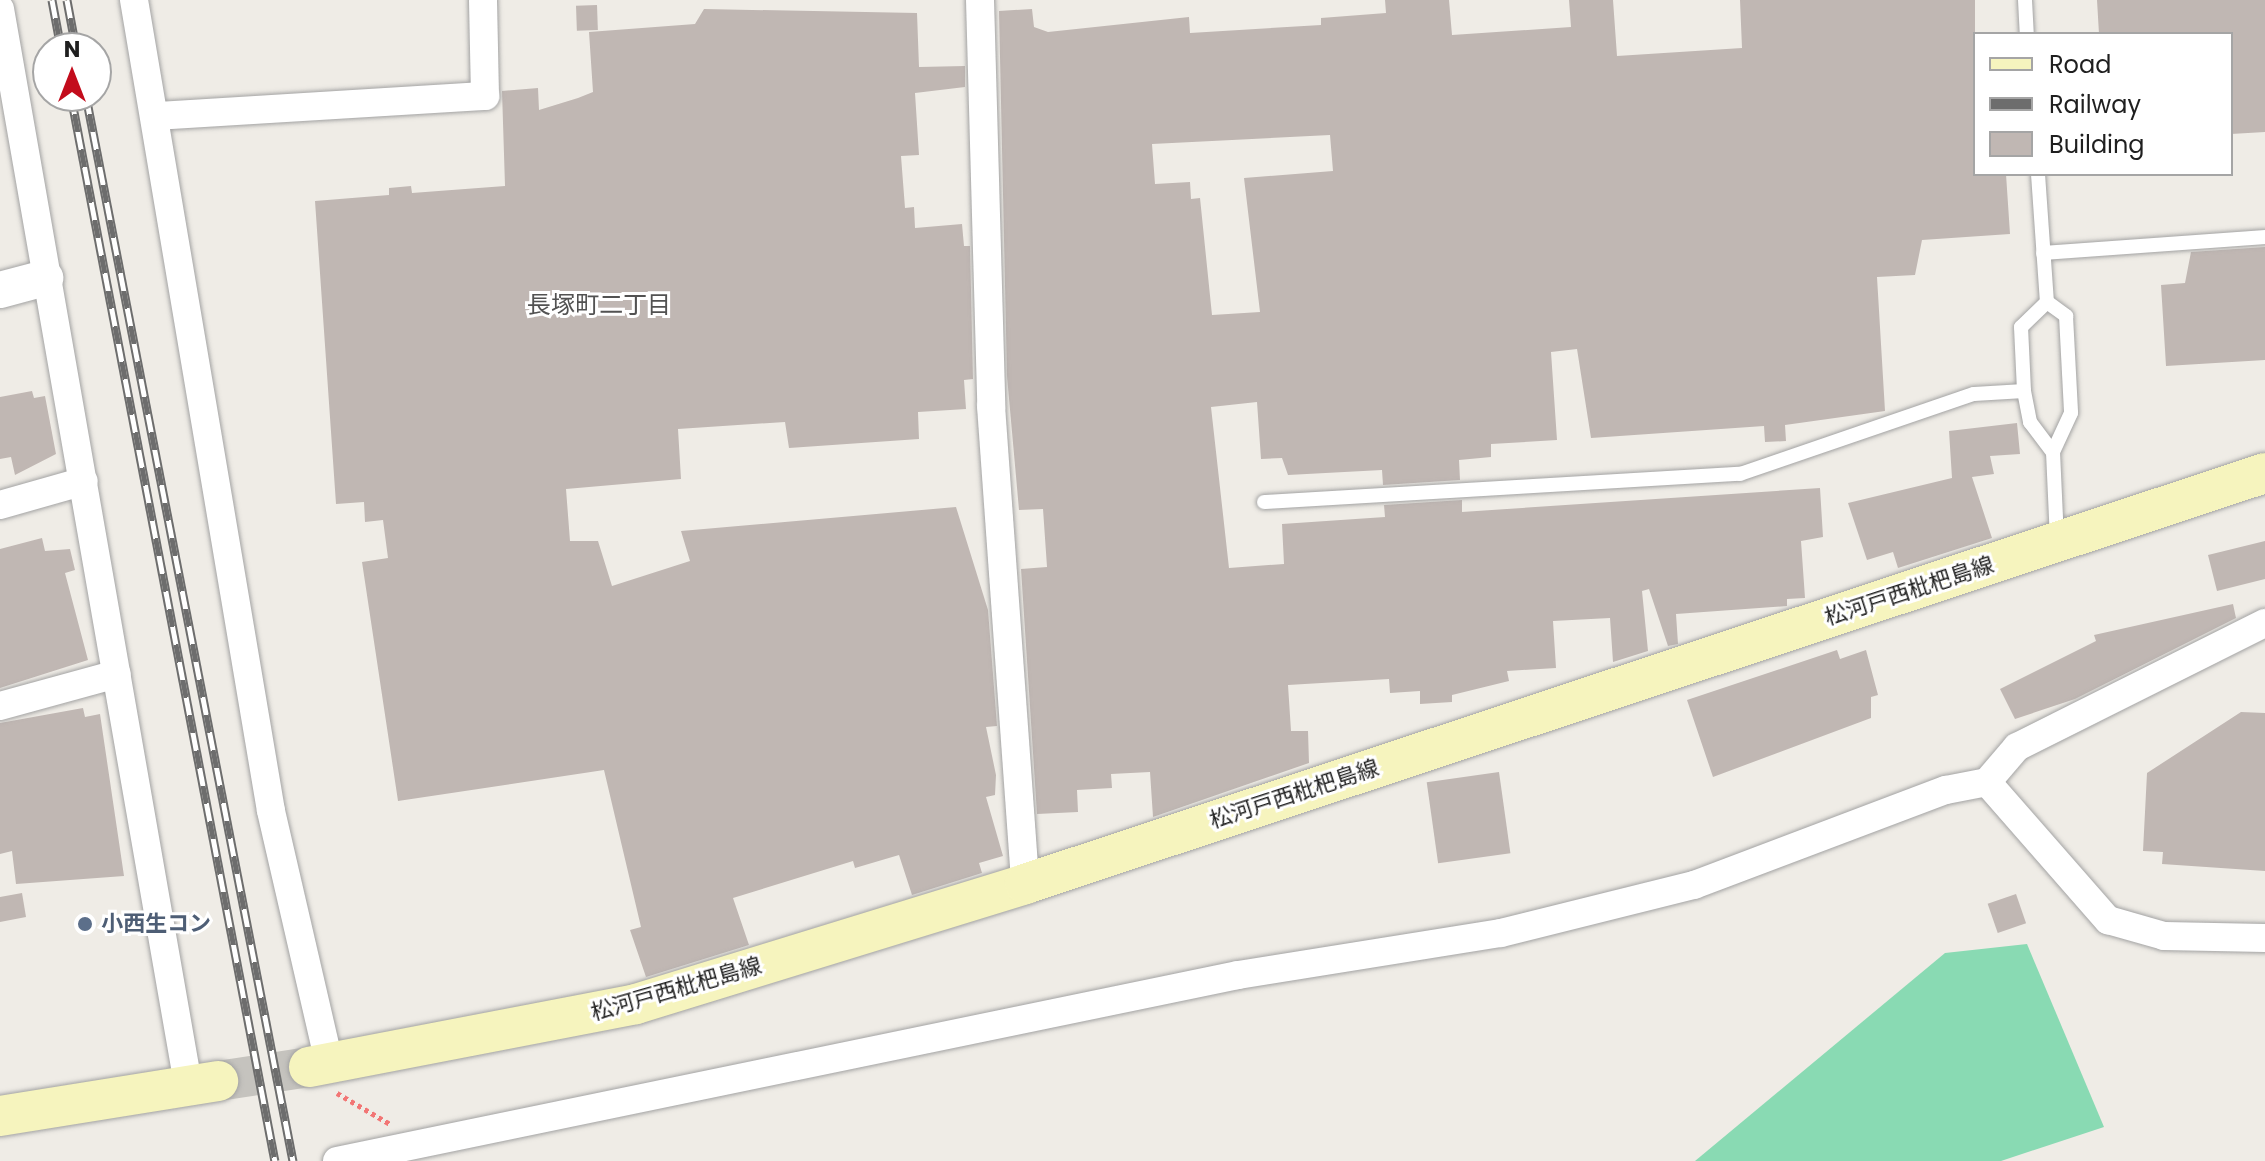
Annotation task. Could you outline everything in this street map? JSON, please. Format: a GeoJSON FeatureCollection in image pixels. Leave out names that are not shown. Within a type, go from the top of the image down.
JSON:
{"type":"FeatureCollection","features":[{"type":"Feature","properties":{"kind":"main road","name":"松河戸西枇杷島線"},"geometry":{"type":"LineString","coordinates":[[319,1065],[636,1004],[1025,884],[2265,473]]}},
{"type":"Feature","properties":{"kind":"main road"},"geometry":{"type":"LineString","coordinates":[[0,1116],[203,1083]]}},
{"type":"Feature","properties":{"kind":"street"},"geometry":{"type":"LineString","coordinates":[[134,0],[156,116],[153,140],[319,1065]]}},
{"type":"Feature","properties":{"kind":"street"},"geometry":{"type":"LineString","coordinates":[[156,116],[485,96],[483,0]]}},
{"type":"Feature","properties":{"kind":"street"},"geometry":{"type":"LineString","coordinates":[[980,0],[991,406],[1025,884]]}},
{"type":"Feature","properties":{"kind":"street"},"geometry":{"type":"LineString","coordinates":[[0,14],[117,674],[203,1083]]}},
{"type":"Feature","properties":{"kind":"street"},"geometry":{"type":"LineString","coordinates":[[0,290],[45,278]]}},
{"type":"Feature","properties":{"kind":"street"},"geometry":{"type":"LineString","coordinates":[[0,505],[84,481]]}},
{"type":"Feature","properties":{"kind":"street"},"geometry":{"type":"LineString","coordinates":[[337,1161],[1238,975],[1501,933],[1694,885],[1946,790],[1987,782],[2017,747],[2265,623]]}},
{"type":"Feature","properties":{"kind":"street"},"geometry":{"type":"LineString","coordinates":[[0,706],[117,674]]}},
{"type":"Feature","properties":{"kind":"street"},"geometry":{"type":"LineString","coordinates":[[1987,782],[2108,920],[2164,936],[2265,938]]}},
{"type":"Feature","properties":{"kind":"lane"},"geometry":{"type":"LineString","coordinates":[[2025,0],[2027,32]]}},
{"type":"Feature","properties":{"kind":"lane"},"geometry":{"type":"LineString","coordinates":[[2038,176],[2047,302],[2066,316],[2070,399],[2053,452],[2057,541]]}},
{"type":"Feature","properties":{"kind":"lane"},"geometry":{"type":"LineString","coordinates":[[2043,253],[2265,237]]}},
{"type":"Feature","properties":{"kind":"lane"},"geometry":{"type":"LineString","coordinates":[[2047,302],[2021,327],[2024,391],[2030,422],[2053,452]]}},
{"type":"Feature","properties":{"kind":"lane"},"geometry":{"type":"LineString","coordinates":[[1264,502],[1740,474],[1974,394],[2024,391]]}},
{"type":"Feature","properties":{"kind":"path"},"geometry":{"type":"LineString","coordinates":[[319,1065],[338,1097],[426,1143]]}},
{"type":"Feature","properties":{"kind":"green space"},"geometry":{"type":"Polygon","coordinates":[[[2027,944],[2104,1127],[2001,1161],[1695,1161],[1945,953],[2027,944]]]}},
{"type":"Feature","properties":{"kind":"building"},"geometry":{"type":"Polygon","coordinates":[[[1385,0],[1449,0],[1452,35],[1571,27],[1569,0],[1613,0],[1617,56],[1742,48],[1740,0],[1975,0],[1973,176],[2006,176],[2010,234],[1922,240],[1915,275],[1877,277],[1885,411],[1785,425],[1786,441],[1765,442],[1764,426],[1591,438],[1577,349],[1551,352],[1557,440],[1491,444],[1491,457],[1459,460],[1460,480],[1383,485],[1382,470],[1288,475],[1282,458],[1261,459],[1257,402],[1211,407],[1229,568],[1284,564],[1282,524],[1385,517],[1384,505],[1462,500],[1462,512],[1820,488],[1823,537],[1801,541],[1805,598],[1787,599],[1787,606],[1676,614],[1678,644],[1668,646],[1649,589],[1642,591],[1648,651],[1613,662],[1610,618],[1553,621],[1556,668],[1507,671],[1509,681],[1452,695],[1452,702],[1420,704],[1420,691],[1390,693],[1389,679],[1288,685],[1291,731],[1308,731],[1309,763],[1153,817],[1150,772],[1111,774],[1112,788],[1077,790],[1078,812],[1037,814],[1021,569],[1047,567],[1043,509],[1019,510],[1007,376],[999,11],[1032,9],[1034,27],[1048,32],[1189,17],[1190,33],[1321,25],[1321,18],[1386,13],[1385,0]],[[1330,135],[1152,144],[1155,184],[1190,182],[1191,199],[1200,198],[1212,315],[1260,312],[1244,178],[1333,171],[1330,135]]]}},
{"type":"Feature","properties":{"kind":"building"},"geometry":{"type":"Polygon","coordinates":[[[2097,0],[2265,0],[2265,132],[2233,134],[2233,32],[2099,32],[2097,0]]]}},
{"type":"Feature","properties":{"kind":"building"},"geometry":{"type":"Polygon","coordinates":[[[597,5],[598,30],[577,31],[576,6],[597,5]]]}},
{"type":"Feature","properties":{"kind":"building"},"geometry":{"type":"Polygon","coordinates":[[[704,9],[917,13],[919,67],[965,66],[965,87],[915,93],[919,155],[901,156],[905,208],[914,207],[915,228],[962,224],[964,246],[970,246],[973,379],[964,380],[966,409],[918,412],[919,439],[789,448],[785,422],[678,429],[681,479],[566,489],[570,541],[598,541],[612,586],[690,561],[681,531],[956,507],[988,610],[997,726],[986,727],[996,775],[995,795],[986,797],[1003,856],[979,863],[982,873],[912,895],[899,855],[855,868],[853,861],[733,898],[749,945],[646,977],[630,930],[641,927],[604,770],[398,801],[362,562],[388,558],[383,520],[365,522],[364,502],[336,504],[315,201],[389,195],[389,188],[411,186],[412,193],[505,186],[502,91],[538,88],[539,110],[593,92],[589,32],[695,24],[704,9]]]}},
{"type":"Feature","properties":{"kind":"building"},"geometry":{"type":"Polygon","coordinates":[[[2265,247],[2265,360],[2166,366],[2161,285],[2185,283],[2191,252],[2265,247]]]}},
{"type":"Feature","properties":{"kind":"building"},"geometry":{"type":"Polygon","coordinates":[[[32,391],[34,398],[45,396],[56,454],[15,475],[11,457],[0,459],[0,397],[32,391]]]}},
{"type":"Feature","properties":{"kind":"building"},"geometry":{"type":"Polygon","coordinates":[[[2017,423],[2020,454],[1990,456],[1994,474],[1972,477],[1992,538],[1898,568],[1893,552],[1867,560],[1848,503],[1952,478],[1949,431],[2017,423]]]}},
{"type":"Feature","properties":{"kind":"building"},"geometry":{"type":"Polygon","coordinates":[[[42,538],[45,551],[70,549],[75,570],[65,573],[88,660],[0,688],[0,549],[42,538]]]}},
{"type":"Feature","properties":{"kind":"building"},"geometry":{"type":"Polygon","coordinates":[[[2265,541],[2265,579],[2217,591],[2208,555],[2265,541]]]}},
{"type":"Feature","properties":{"kind":"building"},"geometry":{"type":"Polygon","coordinates":[[[2233,604],[2236,618],[2075,699],[2015,719],[2000,689],[2096,641],[2094,635],[2233,604]]]}},
{"type":"Feature","properties":{"kind":"building"},"geometry":{"type":"Polygon","coordinates":[[[1837,650],[1840,659],[1866,650],[1878,695],[1871,697],[1871,718],[1713,777],[1687,700],[1837,650]]]}},
{"type":"Feature","properties":{"kind":"building"},"geometry":{"type":"Polygon","coordinates":[[[83,708],[85,717],[100,714],[124,876],[16,884],[12,851],[0,854],[0,723],[83,708]]]}},
{"type":"Feature","properties":{"kind":"building"},"geometry":{"type":"Polygon","coordinates":[[[2241,712],[2265,713],[2265,871],[2162,864],[2163,852],[2143,851],[2147,773],[2241,712]]]}},
{"type":"Feature","properties":{"kind":"building"},"geometry":{"type":"Polygon","coordinates":[[[1499,772],[1510,853],[1438,863],[1427,782],[1499,772]]]}},
{"type":"Feature","properties":{"kind":"building"},"geometry":{"type":"Polygon","coordinates":[[[22,893],[26,917],[0,922],[0,897],[22,893]]]}},
{"type":"Feature","properties":{"kind":"building"},"geometry":{"type":"Polygon","coordinates":[[[2016,894],[2026,923],[1998,933],[1988,904],[2016,894]]]}},
{"type":"Feature","properties":{"kind":"tunnel"},"geometry":{"type":"LineString","coordinates":[[218,1081],[309,1067]]}},
{"type":"Feature","properties":{"kind":"railway"},"geometry":{"type":"LineString","coordinates":[[52,0],[58,32]]}},
{"type":"Feature","properties":{"kind":"railway"},"geometry":{"type":"LineString","coordinates":[[67,0],[73,32]]}},
{"type":"Feature","properties":{"kind":"railway"},"geometry":{"type":"LineString","coordinates":[[74,112],[275,1161]]}},
{"type":"Feature","properties":{"kind":"railway"},"geometry":{"type":"LineString","coordinates":[[89,112],[293,1161]]}},
{"type":"Feature","properties":{"kind":"place","name":"小西生コン"},"geometry":{"type":"Point","coordinates":[85,924]}},
{"type":"Feature","properties":{"kind":"district","name":"長塚町二丁目"},"geometry":{"type":"Point","coordinates":[599,305]}}]}
